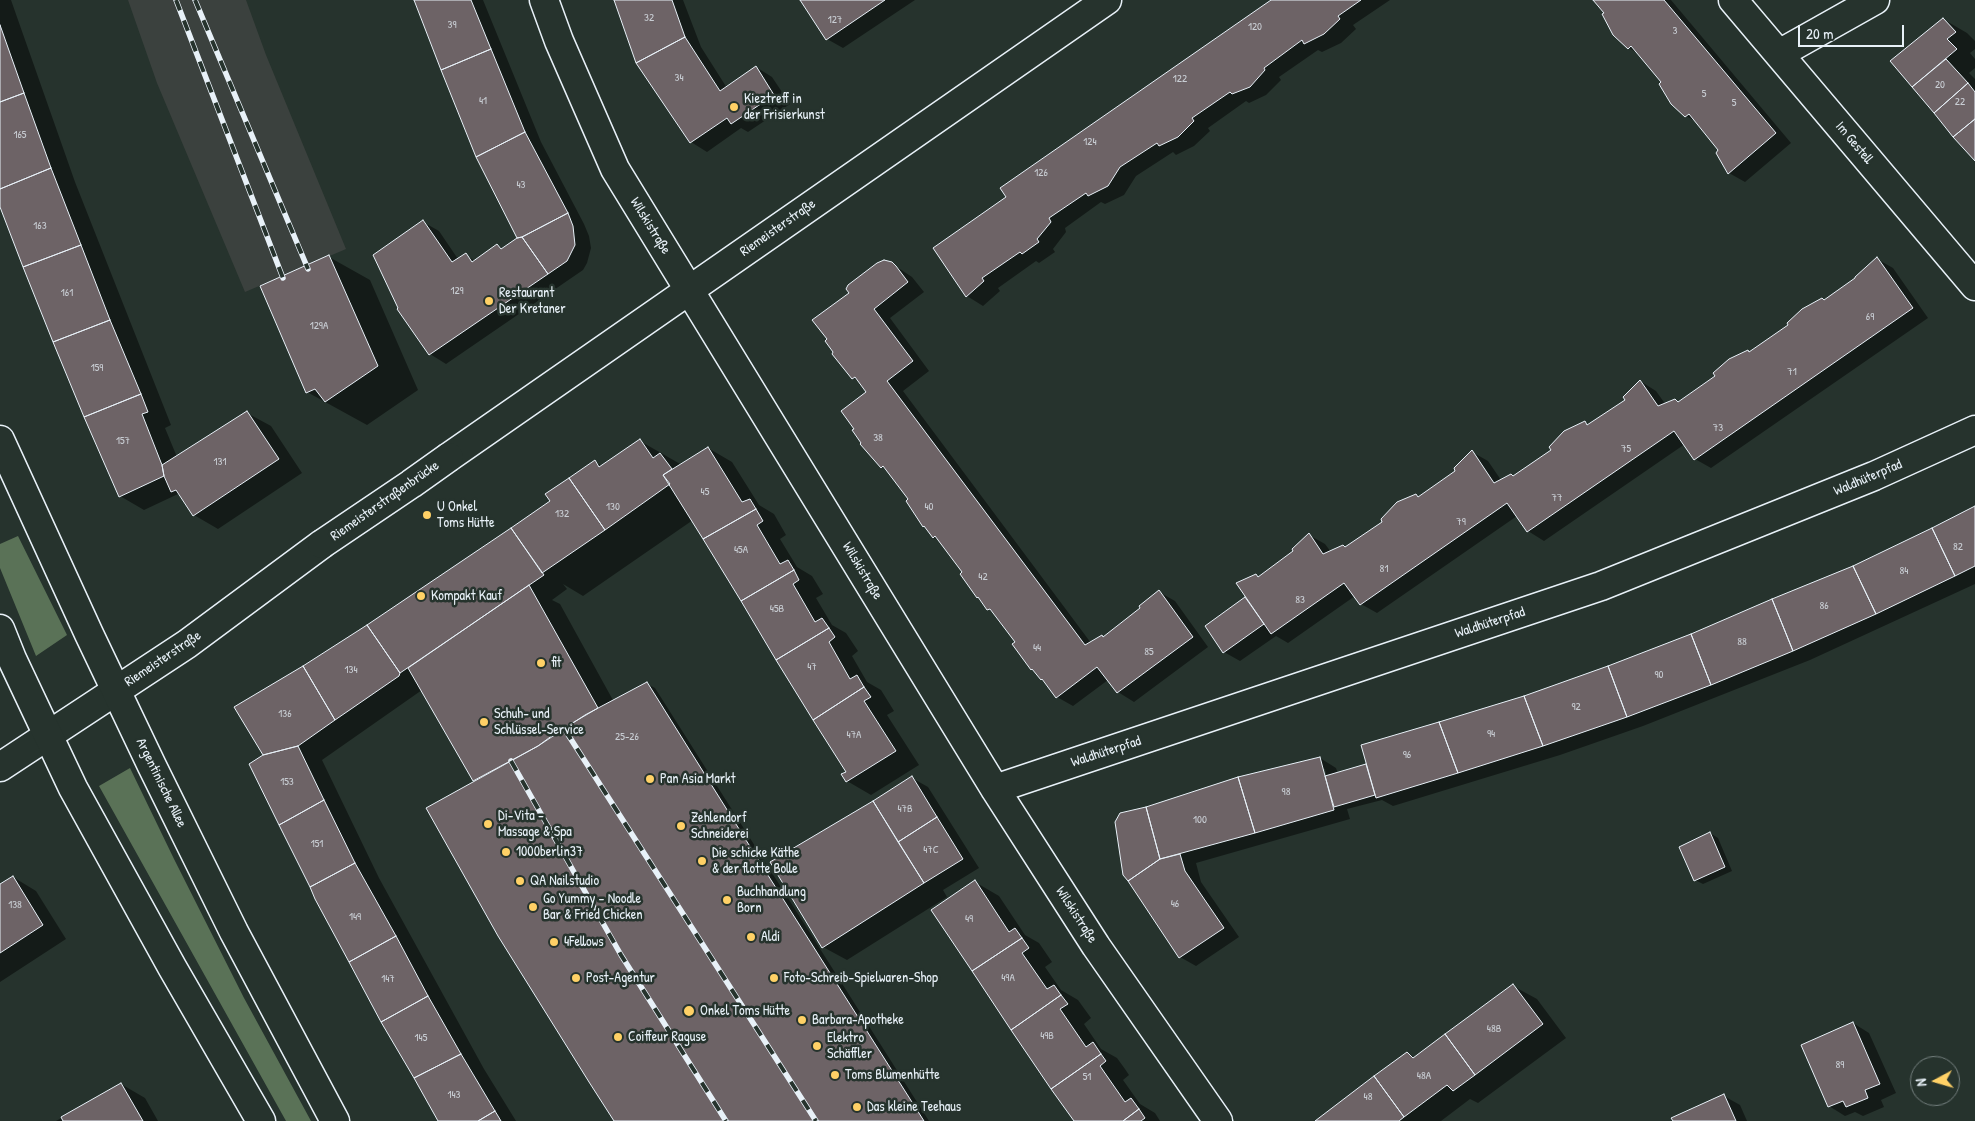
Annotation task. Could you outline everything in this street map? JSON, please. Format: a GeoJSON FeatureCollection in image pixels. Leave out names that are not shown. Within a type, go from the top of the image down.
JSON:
{"type":"FeatureCollection","features":[{"type":"Feature","properties":{"kind":"street","name":"Wilskistraße"},"geometry":{"type":"LineString","coordinates":[[544,0],[559,42],[614,169],[690,289],[995,789],[1096,946],[1218,1121]]}},
{"type":"Feature","properties":{"kind":"street","name":"Riemeisterstraße"},"geometry":{"type":"LineString","coordinates":[[449,457],[1107,0]]}},
{"type":"Feature","properties":{"kind":"street","name":"Im Gestell"},"geometry":{"type":"LineString","coordinates":[[1733,0],[1975,286]]}},
{"type":"Feature","properties":{"kind":"street"},"geometry":{"type":"LineString","coordinates":[[1778,54],[1876,0]]}},
{"type":"Feature","properties":{"kind":"street","name":"Waldhüterpfad"},"geometry":{"type":"LineString","coordinates":[[995,789],[1601,586],[1874,476],[1975,430]]}},
{"type":"Feature","properties":{"kind":"street","name":"Argentinische Allee"},"geometry":{"type":"LineString","coordinates":[[0,440],[116,690],[234,932],[334,1121]]}},
{"type":"Feature","properties":{"kind":"street","name":"Riemeisterstraßenbrücke"},"geometry":{"type":"LineString","coordinates":[[322,544],[449,457]]}},
{"type":"Feature","properties":{"kind":"street","name":"Riemeisterstraße"},"geometry":{"type":"LineString","coordinates":[[0,767],[187,644],[322,544]]}},
{"type":"Feature","properties":{"kind":"street"},"geometry":{"type":"LineString","coordinates":[[0,629],[48,735],[91,820],[172,967],[261,1121]]}},
{"type":"Feature","properties":{"kind":"shaded area"},"geometry":{"type":"Polygon","coordinates":[[[128,0],[246,0],[266,55],[346,249],[245,292],[157,83],[128,0]]]}},
{"type":"Feature","properties":{"kind":"green space"},"geometry":{"type":"Polygon","coordinates":[[[18,536],[67,635],[36,656],[0,568],[0,544],[18,536]]]}},
{"type":"Feature","properties":{"kind":"green space"},"geometry":{"type":"Polygon","coordinates":[[[130,768],[244,998],[311,1121],[286,1121],[99,786],[130,768]]]}},
{"type":"Feature","properties":{"kind":"building"},"geometry":{"type":"Polygon","coordinates":[[[414,0],[471,0],[491,49],[441,70],[414,0]]]}},
{"type":"Feature","properties":{"kind":"building"},"geometry":{"type":"Polygon","coordinates":[[[614,0],[672,0],[685,37],[636,63],[614,0]]]}},
{"type":"Feature","properties":{"kind":"building"},"geometry":{"type":"Polygon","coordinates":[[[800,0],[885,0],[826,40],[800,0]]]}},
{"type":"Feature","properties":{"kind":"building"},"geometry":{"type":"Polygon","coordinates":[[[1271,0],[1361,0],[1338,16],[1340,19],[1324,34],[1304,44],[1302,40],[1264,68],[1265,70],[1250,87],[1232,94],[1230,92],[1192,118],[1194,121],[1178,137],[1159,146],[1157,143],[1120,167],[1108,186],[1088,196],[1086,193],[1049,218],[1051,222],[1037,239],[1039,242],[1022,254],[1020,252],[982,278],[984,281],[966,297],[933,248],[1006,197],[1000,188],[1271,0]]]}},
{"type":"Feature","properties":{"kind":"building"},"geometry":{"type":"Polygon","coordinates":[[[1593,0],[1664,0],[1776,133],[1728,174],[1716,153],[1718,150],[1689,114],[1685,117],[1671,104],[1659,84],[1661,82],[1631,46],[1628,49],[1613,35],[1602,14],[1604,13],[1593,0]]]}},
{"type":"Feature","properties":{"kind":"building"},"geometry":{"type":"Polygon","coordinates":[[[1943,18],[1956,32],[1947,39],[1957,49],[1912,87],[1890,61],[1943,18]]]}},
{"type":"Feature","properties":{"kind":"building"},"geometry":{"type":"Polygon","coordinates":[[[0,25],[24,93],[0,102],[0,25]]]}},
{"type":"Feature","properties":{"kind":"building"},"geometry":{"type":"Polygon","coordinates":[[[685,37],[720,91],[756,66],[774,95],[731,124],[727,118],[690,143],[636,63],[685,37]]]}},
{"type":"Feature","properties":{"kind":"building"},"geometry":{"type":"Polygon","coordinates":[[[491,49],[525,132],[476,157],[441,70],[491,49]]]}},
{"type":"Feature","properties":{"kind":"building"},"geometry":{"type":"Polygon","coordinates":[[[1946,59],[1968,83],[1934,113],[1912,87],[1946,59]]]}},
{"type":"Feature","properties":{"kind":"building"},"geometry":{"type":"Polygon","coordinates":[[[1968,83],[1975,92],[1975,119],[1953,137],[1934,113],[1968,83]]]}},
{"type":"Feature","properties":{"kind":"building"},"geometry":{"type":"Polygon","coordinates":[[[24,93],[51,168],[0,189],[0,102],[24,93]]]}},
{"type":"Feature","properties":{"kind":"building"},"geometry":{"type":"Polygon","coordinates":[[[1975,119],[1975,161],[1953,137],[1975,119]]]}},
{"type":"Feature","properties":{"kind":"building"},"geometry":{"type":"Polygon","coordinates":[[[525,132],[568,213],[517,238],[476,157],[525,132]]]}},
{"type":"Feature","properties":{"kind":"building"},"geometry":{"type":"Polygon","coordinates":[[[51,168],[81,245],[23,267],[0,207],[0,189],[51,168]]]}},
{"type":"Feature","properties":{"kind":"building"},"geometry":{"type":"Polygon","coordinates":[[[568,213],[573,226],[575,245],[567,261],[548,274],[522,237],[568,213]]]}},
{"type":"Feature","properties":{"kind":"building"},"geometry":{"type":"Polygon","coordinates":[[[423,220],[452,262],[466,253],[472,262],[497,244],[501,249],[517,238],[522,237],[548,274],[429,355],[397,309],[373,255],[423,220]]]}},
{"type":"Feature","properties":{"kind":"building"},"geometry":{"type":"Polygon","coordinates":[[[81,245],[110,320],[53,342],[23,267],[81,245]]]}},
{"type":"Feature","properties":{"kind":"building"},"geometry":{"type":"Polygon","coordinates":[[[329,255],[378,366],[325,402],[315,389],[306,393],[260,286],[329,255]]]}},
{"type":"Feature","properties":{"kind":"building"},"geometry":{"type":"Polygon","coordinates":[[[1877,257],[1913,308],[1694,460],[1674,431],[1527,532],[1507,503],[1360,605],[1344,583],[1271,634],[1236,583],[1256,574],[1258,577],[1293,551],[1292,549],[1309,533],[1323,554],[1343,545],[1345,547],[1382,522],[1381,519],[1397,502],[1416,494],[1418,497],[1455,471],[1454,468],[1472,450],[1494,483],[1511,474],[1513,476],[1551,450],[1549,447],[1564,431],[1585,421],[1587,425],[1625,400],[1623,397],[1640,380],[1658,406],[1675,399],[1678,402],[1715,376],[1713,373],[1729,359],[1748,350],[1749,352],[1788,325],[1787,323],[1802,309],[1822,298],[1824,300],[1855,278],[1877,257]]]}},
{"type":"Feature","properties":{"kind":"building"},"geometry":{"type":"Polygon","coordinates":[[[884,260],[892,262],[908,282],[874,309],[913,361],[887,381],[1085,645],[1102,635],[1103,637],[1140,608],[1139,606],[1159,590],[1193,637],[1117,693],[1097,667],[1056,698],[1042,679],[1031,670],[1012,644],[1015,642],[990,609],[987,610],[977,598],[960,574],[962,572],[935,536],[933,538],[923,527],[906,501],[908,499],[883,466],[881,468],[860,444],[852,430],[854,429],[841,411],[866,392],[855,377],[852,379],[832,354],[833,352],[825,341],[827,339],[812,320],[849,293],[846,289],[848,285],[877,263],[884,260]]]}},
{"type":"Feature","properties":{"kind":"building"},"geometry":{"type":"Polygon","coordinates":[[[110,320],[141,394],[84,417],[53,342],[110,320]]]}},
{"type":"Feature","properties":{"kind":"building"},"geometry":{"type":"Polygon","coordinates":[[[141,394],[148,412],[142,414],[162,465],[164,476],[119,497],[84,417],[141,394]]]}},
{"type":"Feature","properties":{"kind":"building"},"geometry":{"type":"Polygon","coordinates":[[[247,411],[279,459],[193,516],[176,490],[171,492],[164,476],[162,465],[247,411]]]}},
{"type":"Feature","properties":{"kind":"building"},"geometry":{"type":"Polygon","coordinates":[[[640,439],[653,458],[660,453],[672,469],[663,475],[670,484],[605,530],[569,478],[595,460],[599,467],[640,439]]]}},
{"type":"Feature","properties":{"kind":"building"},"geometry":{"type":"Polygon","coordinates":[[[708,447],[742,502],[750,499],[756,509],[703,539],[663,475],[708,447]]]}},
{"type":"Feature","properties":{"kind":"building"},"geometry":{"type":"Polygon","coordinates":[[[569,478],[605,530],[542,573],[511,528],[550,501],[545,494],[569,478]]]}},
{"type":"Feature","properties":{"kind":"building"},"geometry":{"type":"Polygon","coordinates":[[[1975,506],[1975,566],[1955,576],[1932,528],[1975,506]]]}},
{"type":"Feature","properties":{"kind":"building"},"geometry":{"type":"Polygon","coordinates":[[[756,509],[763,521],[757,525],[780,564],[788,560],[794,570],[741,601],[703,539],[756,509]]]}},
{"type":"Feature","properties":{"kind":"building"},"geometry":{"type":"Polygon","coordinates":[[[511,528],[544,575],[400,673],[367,625],[511,528]]]}},
{"type":"Feature","properties":{"kind":"building"},"geometry":{"type":"Polygon","coordinates":[[[1932,528],[1955,576],[1876,614],[1853,566],[1932,528]]]}},
{"type":"Feature","properties":{"kind":"building"},"geometry":{"type":"Polygon","coordinates":[[[1853,566],[1876,614],[1793,651],[1772,599],[1853,566]]]}},
{"type":"Feature","properties":{"kind":"building"},"geometry":{"type":"Polygon","coordinates":[[[794,570],[799,580],[793,584],[815,622],[822,618],[829,628],[776,660],[741,601],[794,570]]]}},
{"type":"Feature","properties":{"kind":"building"},"geometry":{"type":"Polygon","coordinates":[[[529,585],[598,708],[557,732],[538,746],[473,781],[408,668],[529,585]]]}},
{"type":"Feature","properties":{"kind":"building"},"geometry":{"type":"Polygon","coordinates":[[[1245,597],[1264,624],[1223,653],[1205,626],[1245,597]]]}},
{"type":"Feature","properties":{"kind":"building"},"geometry":{"type":"Polygon","coordinates":[[[1772,599],[1793,651],[1711,685],[1691,634],[1772,599]]]}},
{"type":"Feature","properties":{"kind":"building"},"geometry":{"type":"Polygon","coordinates":[[[367,625],[400,673],[399,676],[335,720],[303,666],[367,625]]]}},
{"type":"Feature","properties":{"kind":"building"},"geometry":{"type":"Polygon","coordinates":[[[829,628],[835,637],[829,642],[850,679],[857,675],[864,687],[813,720],[776,660],[829,628]]]}},
{"type":"Feature","properties":{"kind":"building"},"geometry":{"type":"Polygon","coordinates":[[[1691,634],[1711,685],[1627,717],[1608,666],[1691,634]]]}},
{"type":"Feature","properties":{"kind":"building"},"geometry":{"type":"Polygon","coordinates":[[[303,666],[335,720],[298,746],[263,755],[234,707],[303,666]]]}},
{"type":"Feature","properties":{"kind":"building"},"geometry":{"type":"Polygon","coordinates":[[[1608,666],[1627,717],[1543,746],[1524,696],[1608,666]]]}},
{"type":"Feature","properties":{"kind":"building"},"geometry":{"type":"Polygon","coordinates":[[[647,682],[924,1121],[614,1121],[589,1082],[498,936],[426,808],[538,746],[585,715],[647,682]]]}},
{"type":"Feature","properties":{"kind":"building"},"geometry":{"type":"Polygon","coordinates":[[[864,687],[871,697],[864,701],[896,751],[846,782],[841,774],[846,772],[813,720],[864,687]]]}},
{"type":"Feature","properties":{"kind":"building"},"geometry":{"type":"Polygon","coordinates":[[[1524,696],[1543,746],[1458,773],[1439,722],[1524,696]]]}},
{"type":"Feature","properties":{"kind":"building"},"geometry":{"type":"Polygon","coordinates":[[[1439,722],[1458,773],[1376,798],[1361,745],[1439,722]]]}},
{"type":"Feature","properties":{"kind":"building"},"geometry":{"type":"Polygon","coordinates":[[[298,746],[324,800],[279,825],[249,764],[263,755],[298,746]]]}},
{"type":"Feature","properties":{"kind":"building"},"geometry":{"type":"Polygon","coordinates":[[[1320,757],[1334,810],[1255,833],[1238,777],[1320,757]]]}},
{"type":"Feature","properties":{"kind":"building"},"geometry":{"type":"Polygon","coordinates":[[[1366,764],[1375,795],[1334,807],[1325,776],[1366,764]]]}},
{"type":"Feature","properties":{"kind":"building"},"geometry":{"type":"Polygon","coordinates":[[[912,776],[937,817],[898,842],[873,801],[912,776]]]}},
{"type":"Feature","properties":{"kind":"building"},"geometry":{"type":"Polygon","coordinates":[[[1238,777],[1255,833],[1160,859],[1146,807],[1238,777]]]}},
{"type":"Feature","properties":{"kind":"building"},"geometry":{"type":"Polygon","coordinates":[[[324,800],[355,863],[310,887],[279,825],[324,800]]]}},
{"type":"Feature","properties":{"kind":"building"},"geometry":{"type":"Polygon","coordinates":[[[873,801],[924,883],[822,948],[770,862],[873,801]]]}},
{"type":"Feature","properties":{"kind":"building"},"geometry":{"type":"Polygon","coordinates":[[[1146,807],[1160,859],[1128,881],[1123,875],[1115,822],[1120,813],[1146,807]]]}},
{"type":"Feature","properties":{"kind":"building"},"geometry":{"type":"Polygon","coordinates":[[[937,817],[963,859],[924,883],[898,842],[937,817]]]}},
{"type":"Feature","properties":{"kind":"building"},"geometry":{"type":"Polygon","coordinates":[[[1710,832],[1725,867],[1694,881],[1679,847],[1710,832]]]}},
{"type":"Feature","properties":{"kind":"building"},"geometry":{"type":"Polygon","coordinates":[[[1180,854],[1185,871],[1224,928],[1179,958],[1128,881],[1160,859],[1180,854]]]}},
{"type":"Feature","properties":{"kind":"building"},"geometry":{"type":"Polygon","coordinates":[[[355,863],[396,936],[349,962],[310,887],[355,863]]]}},
{"type":"Feature","properties":{"kind":"building"},"geometry":{"type":"Polygon","coordinates":[[[13,876],[43,925],[0,953],[0,884],[13,876]]]}},
{"type":"Feature","properties":{"kind":"building"},"geometry":{"type":"Polygon","coordinates":[[[975,880],[1009,932],[1015,928],[1022,938],[972,971],[931,910],[975,880]]]}},
{"type":"Feature","properties":{"kind":"building"},"geometry":{"type":"Polygon","coordinates":[[[396,936],[428,996],[381,1022],[349,962],[396,936]]]}},
{"type":"Feature","properties":{"kind":"building"},"geometry":{"type":"Polygon","coordinates":[[[1022,938],[1029,948],[1022,953],[1047,989],[1054,985],[1061,995],[1011,1030],[972,971],[1022,938]]]}},
{"type":"Feature","properties":{"kind":"building"},"geometry":{"type":"Polygon","coordinates":[[[1513,984],[1543,1024],[1475,1075],[1445,1034],[1513,984]]]}},
{"type":"Feature","properties":{"kind":"building"},"geometry":{"type":"Polygon","coordinates":[[[1061,995],[1068,1004],[1060,1009],[1086,1047],[1093,1042],[1101,1054],[1051,1089],[1011,1030],[1061,995]]]}},
{"type":"Feature","properties":{"kind":"building"},"geometry":{"type":"Polygon","coordinates":[[[428,996],[461,1054],[414,1078],[381,1022],[428,996]]]}},
{"type":"Feature","properties":{"kind":"building"},"geometry":{"type":"Polygon","coordinates":[[[1853,1022],[1880,1084],[1865,1090],[1868,1098],[1846,1107],[1843,1101],[1828,1107],[1801,1045],[1853,1022]]]}},
{"type":"Feature","properties":{"kind":"building"},"geometry":{"type":"Polygon","coordinates":[[[1445,1034],[1475,1075],[1453,1091],[1447,1085],[1404,1117],[1374,1076],[1407,1052],[1413,1058],[1445,1034]]]}},
{"type":"Feature","properties":{"kind":"building"},"geometry":{"type":"Polygon","coordinates":[[[461,1054],[495,1111],[478,1121],[438,1121],[414,1078],[461,1054]]]}},
{"type":"Feature","properties":{"kind":"building"},"geometry":{"type":"Polygon","coordinates":[[[1101,1054],[1106,1061],[1100,1066],[1125,1102],[1131,1098],[1139,1109],[1123,1121],[1074,1121],[1051,1089],[1101,1054]]]}},
{"type":"Feature","properties":{"kind":"building"},"geometry":{"type":"Polygon","coordinates":[[[1374,1076],[1404,1117],[1399,1121],[1315,1121],[1374,1076]]]}},
{"type":"Feature","properties":{"kind":"building"},"geometry":{"type":"Polygon","coordinates":[[[121,1083],[143,1121],[63,1121],[61,1117],[121,1083]]]}},
{"type":"Feature","properties":{"kind":"building"},"geometry":{"type":"Polygon","coordinates":[[[1724,1094],[1736,1121],[1673,1121],[1671,1118],[1724,1094]]]}},
{"type":"Feature","properties":{"kind":"building"},"geometry":{"type":"Polygon","coordinates":[[[1139,1109],[1145,1118],[1141,1121],[1123,1121],[1139,1109]]]}},
{"type":"Feature","properties":{"kind":"building"},"geometry":{"type":"Polygon","coordinates":[[[495,1111],[501,1121],[478,1121],[495,1111]]]}},
{"type":"Feature","properties":{"kind":"railway"},"geometry":{"type":"LineString","coordinates":[[176,0],[283,278]]}},
{"type":"Feature","properties":{"kind":"railway"},"geometry":{"type":"LineString","coordinates":[[195,0],[308,269]]}},
{"type":"Feature","properties":{"kind":"railway"},"geometry":{"type":"LineString","coordinates":[[565,730],[816,1121]]}},
{"type":"Feature","properties":{"kind":"railway"},"geometry":{"type":"LineString","coordinates":[[511,761],[621,955],[726,1121]]}},
{"type":"Feature","properties":{"kind":"place","name":"Kieztreff in der Frisierkunst"},"geometry":{"type":"Point","coordinates":[734,107]}},
{"type":"Feature","properties":{"kind":"place","name":"Restaurant Der Kretaner"},"geometry":{"type":"Point","coordinates":[489,301]}},
{"type":"Feature","properties":{"kind":"place","name":"U Onkel Toms Hütte"},"geometry":{"type":"Point","coordinates":[427,515]}},
{"type":"Feature","properties":{"kind":"place","name":"Kompakt Kauf"},"geometry":{"type":"Point","coordinates":[421,596]}},
{"type":"Feature","properties":{"kind":"place","name":"fit"},"geometry":{"type":"Point","coordinates":[541,663]}},
{"type":"Feature","properties":{"kind":"place","name":"Schuh- und Schlüssel-Service"},"geometry":{"type":"Point","coordinates":[484,722]}},
{"type":"Feature","properties":{"kind":"place","name":"Pan Asia Markt"},"geometry":{"type":"Point","coordinates":[650,779]}},
{"type":"Feature","properties":{"kind":"place","name":"Di-Vita – Massage & Spa"},"geometry":{"type":"Point","coordinates":[488,824]}},
{"type":"Feature","properties":{"kind":"place","name":"Zehlendorf Schneiderei"},"geometry":{"type":"Point","coordinates":[681,826]}},
{"type":"Feature","properties":{"kind":"place","name":"1000berlin37"},"geometry":{"type":"Point","coordinates":[506,852]}},
{"type":"Feature","properties":{"kind":"place","name":"Die schicke Käthe & der flotte Bolle"},"geometry":{"type":"Point","coordinates":[702,861]}},
{"type":"Feature","properties":{"kind":"place","name":"QA Nailstudio"},"geometry":{"type":"Point","coordinates":[520,881]}},
{"type":"Feature","properties":{"kind":"place","name":"Buchhandlung Born"},"geometry":{"type":"Point","coordinates":[727,900]}},
{"type":"Feature","properties":{"kind":"place","name":"Go Yummy – Noodle Bar & Fried Chicken"},"geometry":{"type":"Point","coordinates":[533,907]}},
{"type":"Feature","properties":{"kind":"place","name":"Aldi"},"geometry":{"type":"Point","coordinates":[751,937]}},
{"type":"Feature","properties":{"kind":"place","name":"4Fellows"},"geometry":{"type":"Point","coordinates":[554,942]}},
{"type":"Feature","properties":{"kind":"place","name":"Post-Agentur"},"geometry":{"type":"Point","coordinates":[576,978]}},
{"type":"Feature","properties":{"kind":"place","name":"Foto-Schreib-Spielwaren-Shop"},"geometry":{"type":"Point","coordinates":[774,978]}},
{"type":"Feature","properties":{"kind":"place","name":"Onkel Toms Hütte"},"geometry":{"type":"Point","coordinates":[689,1011]}},
{"type":"Feature","properties":{"kind":"place","name":"Barbara-Apotheke"},"geometry":{"type":"Point","coordinates":[802,1020]}},
{"type":"Feature","properties":{"kind":"place","name":"Coiffeur Raguse"},"geometry":{"type":"Point","coordinates":[618,1037]}},
{"type":"Feature","properties":{"kind":"place","name":"Elektro Schäffler"},"geometry":{"type":"Point","coordinates":[817,1046]}},
{"type":"Feature","properties":{"kind":"place","name":"Toms Blumenhütte"},"geometry":{"type":"Point","coordinates":[835,1075]}},
{"type":"Feature","properties":{"kind":"place","name":"Das kleine Teehaus"},"geometry":{"type":"Point","coordinates":[857,1107]}}]}
